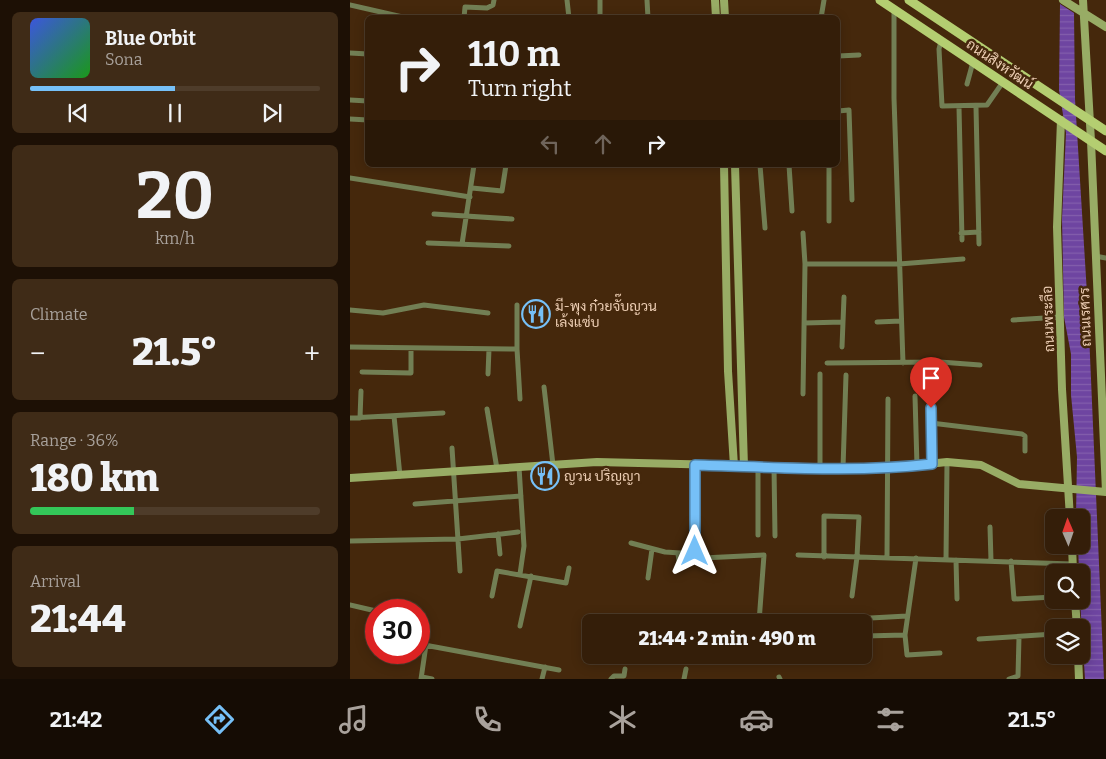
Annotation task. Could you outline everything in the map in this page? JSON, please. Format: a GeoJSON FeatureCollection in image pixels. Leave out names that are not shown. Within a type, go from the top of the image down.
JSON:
{"type":"FeatureCollection","features":[{"type":"Feature","properties":{"kind":"main road","name":"ถนนสิงหวัฒน์"},"geometry":{"type":"LineString","coordinates":[[880,0],[1106,150]]}},
{"type":"Feature","properties":{"kind":"main road","name":"ถนนสิงหวัฒน์"},"geometry":{"type":"LineString","coordinates":[[909,0],[1106,131]]}},
{"type":"Feature","properties":{"kind":"street"},"geometry":{"type":"LineString","coordinates":[[464,15],[465,7],[487,8],[493,5],[494,0]]}},
{"type":"Feature","properties":{"kind":"street"},"geometry":{"type":"LineString","coordinates":[[567,0],[569,15]]}},
{"type":"Feature","properties":{"kind":"street"},"geometry":{"type":"LineString","coordinates":[[600,0],[600,15]]}},
{"type":"Feature","properties":{"kind":"street"},"geometry":{"type":"LineString","coordinates":[[647,0],[648,15]]}},
{"type":"Feature","properties":{"kind":"street"},"geometry":{"type":"LineString","coordinates":[[715,0],[716,15]]}},
{"type":"Feature","properties":{"kind":"street"},"geometry":{"type":"LineString","coordinates":[[724,0],[725,15]]}},
{"type":"Feature","properties":{"kind":"street"},"geometry":{"type":"LineString","coordinates":[[822,15],[824,0]]}},
{"type":"Feature","properties":{"kind":"street"},"geometry":{"type":"LineString","coordinates":[[1063,0],[1106,26]]}},
{"type":"Feature","properties":{"kind":"street","name":"ถนนเรศวร"},"geometry":{"type":"LineString","coordinates":[[1083,0],[1089,119],[1092,141],[1104,419],[1104,492]]}},
{"type":"Feature","properties":{"kind":"street"},"geometry":{"type":"LineString","coordinates":[[350,5],[394,15]]}},
{"type":"Feature","properties":{"kind":"street"},"geometry":{"type":"LineString","coordinates":[[894,10],[898,264],[903,363]]}},
{"type":"Feature","properties":{"kind":"street"},"geometry":{"type":"LineString","coordinates":[[942,41],[939,49],[942,106],[976,107],[991,103],[1003,82]]}},
{"type":"Feature","properties":{"kind":"street"},"geometry":{"type":"LineString","coordinates":[[350,53],[365,54]]}},
{"type":"Feature","properties":{"kind":"street"},"geometry":{"type":"LineString","coordinates":[[840,56],[859,55]]}},
{"type":"Feature","properties":{"kind":"street"},"geometry":{"type":"LineString","coordinates":[[967,84],[973,62]]}},
{"type":"Feature","properties":{"kind":"street"},"geometry":{"type":"LineString","coordinates":[[350,100],[365,102]]}},
{"type":"Feature","properties":{"kind":"street"},"geometry":{"type":"LineString","coordinates":[[959,107],[962,240]]}},
{"type":"Feature","properties":{"kind":"street"},"geometry":{"type":"LineString","coordinates":[[976,107],[979,244]]}},
{"type":"Feature","properties":{"kind":"street"},"geometry":{"type":"LineString","coordinates":[[840,110],[849,110],[852,200]]}},
{"type":"Feature","properties":{"kind":"street"},"geometry":{"type":"LineString","coordinates":[[350,119],[365,120]]}},
{"type":"Feature","properties":{"kind":"street","name":"ถนนพระลือ"},"geometry":{"type":"LineString","coordinates":[[1061,120],[1057,227],[1062,389],[1071,489],[1070,509]]}},
{"type":"Feature","properties":{"kind":"street"},"geometry":{"type":"LineString","coordinates":[[462,244],[474,167]]}},
{"type":"Feature","properties":{"kind":"street"},"geometry":{"type":"LineString","coordinates":[[472,188],[502,191],[506,167]]}},
{"type":"Feature","properties":{"kind":"street"},"geometry":{"type":"LineString","coordinates":[[724,167],[728,371],[734,466]]}},
{"type":"Feature","properties":{"kind":"street"},"geometry":{"type":"LineString","coordinates":[[735,167],[744,466]]}},
{"type":"Feature","properties":{"kind":"street"},"geometry":{"type":"LineString","coordinates":[[760,167],[765,228]]}},
{"type":"Feature","properties":{"kind":"street"},"geometry":{"type":"LineString","coordinates":[[789,167],[792,211]]}},
{"type":"Feature","properties":{"kind":"street"},"geometry":{"type":"LineString","coordinates":[[829,167],[829,221]]}},
{"type":"Feature","properties":{"kind":"street"},"geometry":{"type":"LineString","coordinates":[[350,178],[470,197]]}},
{"type":"Feature","properties":{"kind":"street"},"geometry":{"type":"LineString","coordinates":[[434,214],[512,218]]}},
{"type":"Feature","properties":{"kind":"street"},"geometry":{"type":"LineString","coordinates":[[962,233],[979,232]]}},
{"type":"Feature","properties":{"kind":"street"},"geometry":{"type":"LineString","coordinates":[[803,233],[805,264],[804,394]]}},
{"type":"Feature","properties":{"kind":"street"},"geometry":{"type":"LineString","coordinates":[[428,243],[508,246]]}},
{"type":"Feature","properties":{"kind":"street"},"geometry":{"type":"LineString","coordinates":[[1096,256],[1106,258]]}},
{"type":"Feature","properties":{"kind":"street"},"geometry":{"type":"LineString","coordinates":[[805,264],[898,264],[963,259]]}},
{"type":"Feature","properties":{"kind":"street"},"geometry":{"type":"LineString","coordinates":[[842,347],[844,297]]}},
{"type":"Feature","properties":{"kind":"street"},"geometry":{"type":"LineString","coordinates":[[350,310],[383,313],[424,305],[488,313]]}},
{"type":"Feature","properties":{"kind":"street"},"geometry":{"type":"LineString","coordinates":[[516,306],[520,399]]}},
{"type":"Feature","properties":{"kind":"street"},"geometry":{"type":"LineString","coordinates":[[1012,320],[1061,317]]}},
{"type":"Feature","properties":{"kind":"street"},"geometry":{"type":"LineString","coordinates":[[877,322],[901,321]]}},
{"type":"Feature","properties":{"kind":"street"},"geometry":{"type":"LineString","coordinates":[[804,323],[843,322]]}},
{"type":"Feature","properties":{"kind":"street"},"geometry":{"type":"LineString","coordinates":[[350,347],[517,349]]}},
{"type":"Feature","properties":{"kind":"street"},"geometry":{"type":"LineString","coordinates":[[362,372],[411,373],[411,348]]}},
{"type":"Feature","properties":{"kind":"street"},"geometry":{"type":"LineString","coordinates":[[488,374],[489,349]]}},
{"type":"Feature","properties":{"kind":"street"},"geometry":{"type":"LineString","coordinates":[[827,363],[940,362],[980,365]]}},
{"type":"Feature","properties":{"kind":"street"},"geometry":{"type":"LineString","coordinates":[[820,374],[820,468]]}},
{"type":"Feature","properties":{"kind":"street"},"geometry":{"type":"LineString","coordinates":[[844,468],[846,376]]}},
{"type":"Feature","properties":{"kind":"street"},"geometry":{"type":"LineString","coordinates":[[544,387],[553,465]]}},
{"type":"Feature","properties":{"kind":"street"},"geometry":{"type":"LineString","coordinates":[[360,418],[361,391]]}},
{"type":"Feature","properties":{"kind":"street"},"geometry":{"type":"LineString","coordinates":[[931,394],[932,464]]}},
{"type":"Feature","properties":{"kind":"street"},"geometry":{"type":"LineString","coordinates":[[915,396],[917,466]]}},
{"type":"Feature","properties":{"kind":"street"},"geometry":{"type":"LineString","coordinates":[[887,558],[888,399]]}},
{"type":"Feature","properties":{"kind":"street"},"geometry":{"type":"LineString","coordinates":[[487,409],[497,469]]}},
{"type":"Feature","properties":{"kind":"street"},"geometry":{"type":"LineString","coordinates":[[350,418],[442,413]]}},
{"type":"Feature","properties":{"kind":"street"},"geometry":{"type":"LineString","coordinates":[[394,416],[400,476]]}},
{"type":"Feature","properties":{"kind":"street"},"geometry":{"type":"LineString","coordinates":[[931,423],[1022,434],[1025,436],[1025,451]]}},
{"type":"Feature","properties":{"kind":"street"},"geometry":{"type":"LineString","coordinates":[[452,448],[454,502],[460,571]]}},
{"type":"Feature","properties":{"kind":"street"},"geometry":{"type":"LineString","coordinates":[[350,478],[597,462],[758,467],[889,468],[947,462],[981,464],[1019,484],[1104,492]]}},
{"type":"Feature","properties":{"kind":"street"},"geometry":{"type":"LineString","coordinates":[[946,560],[947,462]]}},
{"type":"Feature","properties":{"kind":"street"},"geometry":{"type":"LineString","coordinates":[[695,465],[696,554]]}},
{"type":"Feature","properties":{"kind":"street"},"geometry":{"type":"LineString","coordinates":[[519,467],[524,546],[520,574]]}},
{"type":"Feature","properties":{"kind":"street"},"geometry":{"type":"LineString","coordinates":[[758,467],[758,535]]}},
{"type":"Feature","properties":{"kind":"street"},"geometry":{"type":"LineString","coordinates":[[774,467],[775,536]]}},
{"type":"Feature","properties":{"kind":"street"},"geometry":{"type":"LineString","coordinates":[[416,504],[521,496]]}},
{"type":"Feature","properties":{"kind":"street"},"geometry":{"type":"LineString","coordinates":[[824,557],[824,516],[859,517],[857,557],[852,596]]}},
{"type":"Feature","properties":{"kind":"street"},"geometry":{"type":"LineString","coordinates":[[990,527],[991,561]]}},
{"type":"Feature","properties":{"kind":"street"},"geometry":{"type":"LineString","coordinates":[[350,541],[458,538],[518,532]]}},
{"type":"Feature","properties":{"kind":"street"},"geometry":{"type":"LineString","coordinates":[[498,534],[500,554]]}},
{"type":"Feature","properties":{"kind":"street"},"geometry":{"type":"LineString","coordinates":[[631,543],[678,554],[696,554],[703,558],[764,555],[760,614]]}},
{"type":"Feature","properties":{"kind":"street"},"geometry":{"type":"LineString","coordinates":[[648,578],[652,549]]}},
{"type":"Feature","properties":{"kind":"street"},"geometry":{"type":"LineString","coordinates":[[678,554],[679,561]]}},
{"type":"Feature","properties":{"kind":"street"},"geometry":{"type":"LineString","coordinates":[[798,555],[1073,564],[1072,554]]}},
{"type":"Feature","properties":{"kind":"street"},"geometry":{"type":"LineString","coordinates":[[916,558],[904,635],[906,655],[940,653]]}},
{"type":"Feature","properties":{"kind":"street"},"geometry":{"type":"LineString","coordinates":[[956,560],[957,599]]}},
{"type":"Feature","properties":{"kind":"street"},"geometry":{"type":"LineString","coordinates":[[1011,561],[1014,599],[1045,597]]}},
{"type":"Feature","properties":{"kind":"street"},"geometry":{"type":"LineString","coordinates":[[492,596],[497,571],[566,583],[569,568]]}},
{"type":"Feature","properties":{"kind":"street"},"geometry":{"type":"LineString","coordinates":[[520,626],[531,576]]}},
{"type":"Feature","properties":{"kind":"street"},"geometry":{"type":"LineString","coordinates":[[350,605],[365,608]]}},
{"type":"Feature","properties":{"kind":"street"},"geometry":{"type":"LineString","coordinates":[[872,618],[907,616]]}},
{"type":"Feature","properties":{"kind":"street"},"geometry":{"type":"LineString","coordinates":[[872,636],[904,635]]}},
{"type":"Feature","properties":{"kind":"street"},"geometry":{"type":"LineString","coordinates":[[979,639],[1045,635]]}},
{"type":"Feature","properties":{"kind":"street"},"geometry":{"type":"LineString","coordinates":[[1009,679],[1018,676],[1019,637]]}},
{"type":"Feature","properties":{"kind":"street"},"geometry":{"type":"LineString","coordinates":[[430,646],[559,670]]}},
{"type":"Feature","properties":{"kind":"street"},"geometry":{"type":"LineString","coordinates":[[424,664],[422,678],[432,679]]}},
{"type":"Feature","properties":{"kind":"street"},"geometry":{"type":"LineString","coordinates":[[1078,664],[1079,679]]}},
{"type":"Feature","properties":{"kind":"street"},"geometry":{"type":"LineString","coordinates":[[542,679],[545,667]]}},
{"type":"Feature","properties":{"kind":"street"},"geometry":{"type":"LineString","coordinates":[[611,679],[614,676],[624,676],[625,669]]}},
{"type":"Feature","properties":{"kind":"street"},"geometry":{"type":"LineString","coordinates":[[684,679],[686,669]]}},
{"type":"Feature","properties":{"kind":"shaded area"},"geometry":{"type":"Polygon","coordinates":[[[1060,4],[1074,13],[1075,99],[1088,310],[1104,679],[1085,679],[1084,664],[1090,664],[1090,619],[1081,619],[1081,609],[1090,609],[1090,564],[1079,564],[1078,554],[1090,554],[1090,509],[1076,509],[1077,457],[1071,395],[1071,354],[1064,317],[1062,219],[1066,133],[1059,90],[1060,4]]]}},
{"type":"Feature","properties":{"kind":"place","name":"มี-พุง ก๋วยจั๊บญวน เล้งแซ่บ"},"geometry":{"type":"Point","coordinates":[536,314]}},
{"type":"Feature","properties":{"kind":"place","name":"ญวน ปริญญา"},"geometry":{"type":"Point","coordinates":[545,476]}},
{"type":"Feature","properties":{"kind":"route"},"geometry":{"type":"LineString","coordinates":[[695,551],[695,465],[785,468],[889,468],[932,464],[931,408]]}}]}
